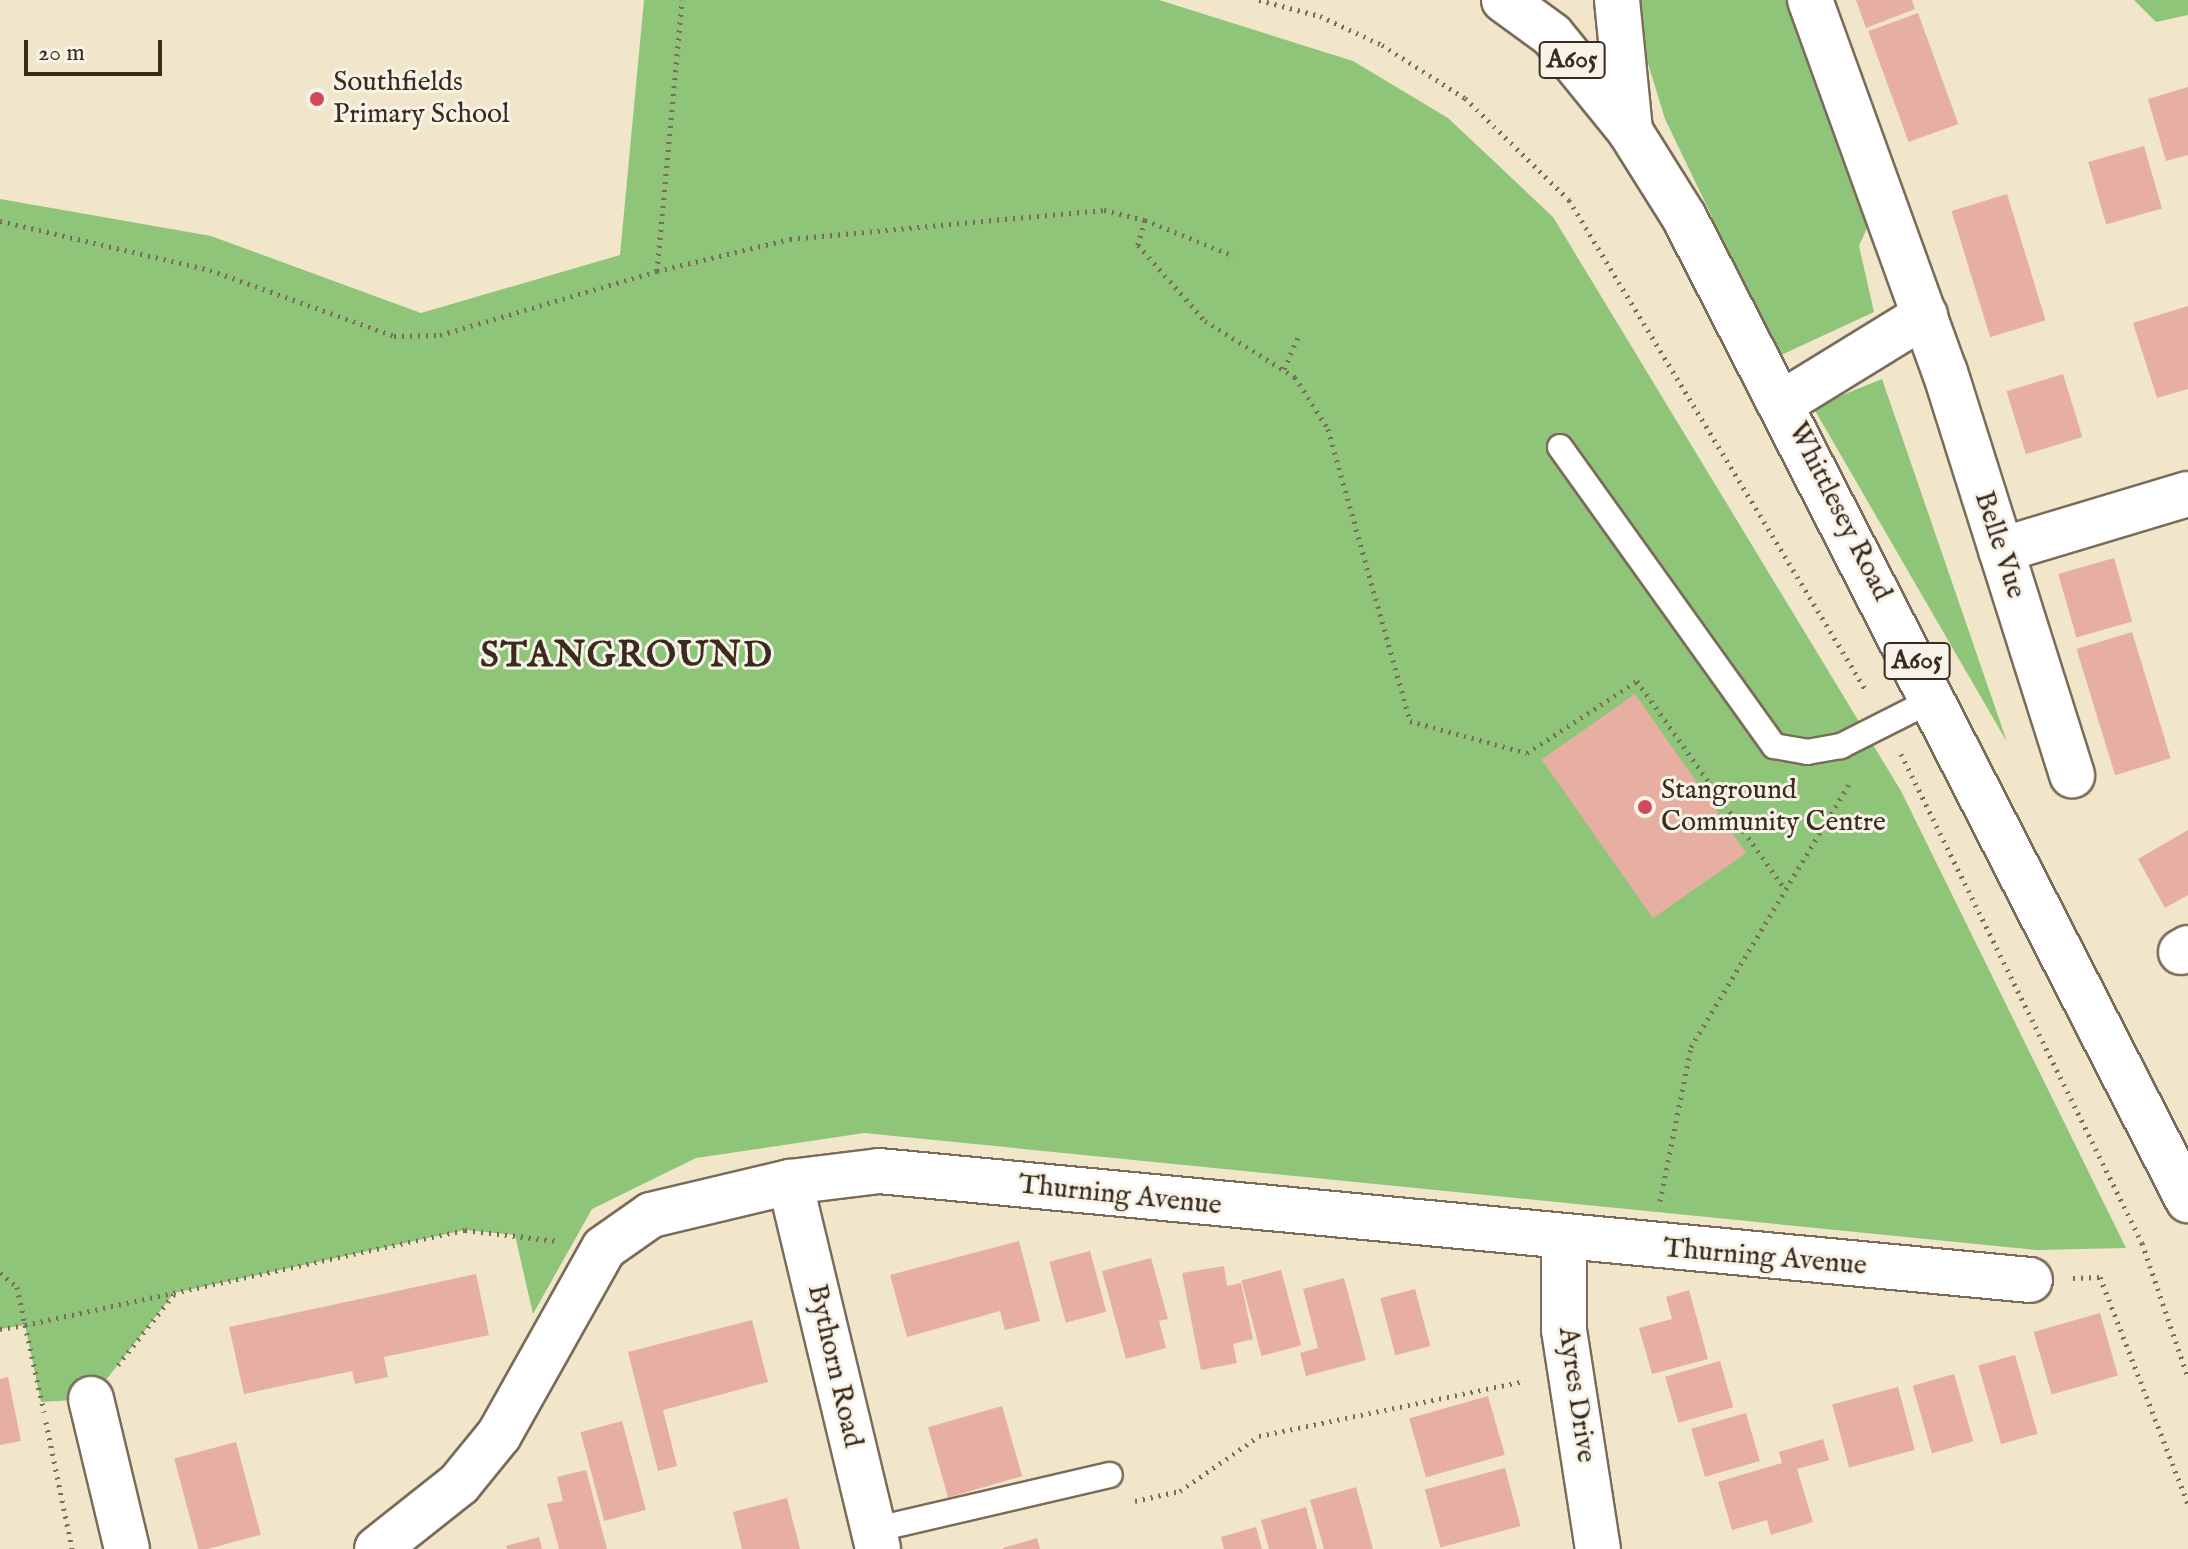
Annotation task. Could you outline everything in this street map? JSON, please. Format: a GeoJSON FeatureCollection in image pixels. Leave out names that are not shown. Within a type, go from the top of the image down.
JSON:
{"type":"FeatureCollection","features":[{"type":"Feature","properties":{"kind":"street","name":"Whittlesey Road"},"geometry":{"type":"LineString","coordinates":[[1504,0],[1552,35],[1630,131],[1782,403],[1936,698],[2188,1200]]}},
{"type":"Feature","properties":{"kind":"street","name":"Whittlesey Road"},"geometry":{"type":"LineString","coordinates":[[1617,0],[1630,131]]}},
{"type":"Feature","properties":{"kind":"street","name":"Belle Vue"},"geometry":{"type":"LineString","coordinates":[[1810,0],[1925,315],[2072,775]]}},
{"type":"Feature","properties":{"kind":"street"},"geometry":{"type":"LineString","coordinates":[[1782,403],[1925,315]]}},
{"type":"Feature","properties":{"kind":"street"},"geometry":{"type":"LineString","coordinates":[[2001,550],[2188,494]]}},
{"type":"Feature","properties":{"kind":"street","name":"Thurning Avenue"},"geometry":{"type":"LineString","coordinates":[[377,1549],[459,1484],[499,1435],[604,1248],[651,1215],[790,1182],[879,1171],[1564,1241],[2030,1280]]}},
{"type":"Feature","properties":{"kind":"street","name":"Bythorn Road"},"geometry":{"type":"LineString","coordinates":[[790,1182],[875,1540]]}},
{"type":"Feature","properties":{"kind":"street","name":"Ayres Drive"},"geometry":{"type":"LineString","coordinates":[[1564,1241],[1571,1372],[1598,1549]]}},
{"type":"Feature","properties":{"kind":"street"},"geometry":{"type":"LineString","coordinates":[[91,1399],[127,1549]]}},
{"type":"Feature","properties":{"kind":"lane"},"geometry":{"type":"LineString","coordinates":[[1560,447],[1774,746],[1807,752],[1841,746],[1936,698]]}},
{"type":"Feature","properties":{"kind":"lane"},"geometry":{"type":"LineString","coordinates":[[875,1540],[1110,1475]]}},
{"type":"Feature","properties":{"kind":"path"},"geometry":{"type":"LineString","coordinates":[[657,271],[682,0]]}},
{"type":"Feature","properties":{"kind":"path"},"geometry":{"type":"LineString","coordinates":[[1259,0],[1320,16],[1382,45],[1465,98],[1569,200],[1885,723],[2142,1243],[2188,1377]]}},
{"type":"Feature","properties":{"kind":"path"},"geometry":{"type":"LineString","coordinates":[[0,221],[210,270],[394,336],[440,335],[657,271],[790,239],[1104,210],[1145,220],[1234,256]]}},
{"type":"Feature","properties":{"kind":"path"},"geometry":{"type":"LineString","coordinates":[[1145,220],[1138,245],[1205,321],[1284,369],[1328,429],[1410,721],[1527,753],[1637,681],[1785,889]]}},
{"type":"Feature","properties":{"kind":"path"},"geometry":{"type":"LineString","coordinates":[[1284,369],[1300,333]]}},
{"type":"Feature","properties":{"kind":"path"},"geometry":{"type":"LineString","coordinates":[[1656,1249],[1691,1047],[1885,723]]}},
{"type":"Feature","properties":{"kind":"path"},"geometry":{"type":"LineString","coordinates":[[0,1329],[465,1230],[604,1248]]}},
{"type":"Feature","properties":{"kind":"path"},"geometry":{"type":"LineString","coordinates":[[0,1273],[17,1287],[72,1549]]}},
{"type":"Feature","properties":{"kind":"path"},"geometry":{"type":"LineString","coordinates":[[2030,1280],[2100,1277],[2188,1504]]}},
{"type":"Feature","properties":{"kind":"path"},"geometry":{"type":"LineString","coordinates":[[91,1399],[174,1293]]}},
{"type":"Feature","properties":{"kind":"path"},"geometry":{"type":"LineString","coordinates":[[1119,1505],[1180,1491],[1259,1436],[1571,1372]]}},
{"type":"Feature","properties":{"kind":"green space"},"geometry":{"type":"Polygon","coordinates":[[[644,0],[1159,0],[1353,61],[1448,118],[1553,217],[1901,791],[2126,1248],[2037,1250],[864,1133],[696,1158],[592,1209],[533,1314],[515,1235],[465,1230],[174,1293],[91,1399],[41,1402],[25,1325],[0,1329],[0,199],[211,236],[421,313],[620,255],[644,0]]]}},
{"type":"Feature","properties":{"kind":"green space"},"geometry":{"type":"Polygon","coordinates":[[[1638,0],[1792,0],[1871,219],[1859,246],[1874,312],[1779,356],[1665,119],[1639,34],[1638,0]]]}},
{"type":"Feature","properties":{"kind":"green space"},"geometry":{"type":"Polygon","coordinates":[[[2134,0],[2188,0],[2188,15],[2156,22],[2134,0]]]}},
{"type":"Feature","properties":{"kind":"green space"},"geometry":{"type":"Polygon","coordinates":[[[1882,379],[2007,742],[1813,407],[1882,379]]]}},
{"type":"Feature","properties":{"kind":"building"},"geometry":{"type":"Polygon","coordinates":[[[1856,0],[1912,0],[1915,9],[1866,28],[1856,0]]]}},
{"type":"Feature","properties":{"kind":"building"},"geometry":{"type":"Polygon","coordinates":[[[1918,13],[1958,124],[1909,142],[1868,31],[1918,13]]]}},
{"type":"Feature","properties":{"kind":"building"},"geometry":{"type":"Polygon","coordinates":[[[2188,87],[2188,155],[2166,161],[2148,99],[2188,87]]]}},
{"type":"Feature","properties":{"kind":"building"},"geometry":{"type":"Polygon","coordinates":[[[2144,146],[2162,208],[2106,224],[2088,162],[2144,146]]]}},
{"type":"Feature","properties":{"kind":"building"},"geometry":{"type":"Polygon","coordinates":[[[2007,194],[2046,320],[1990,337],[1952,211],[2007,194]]]}},
{"type":"Feature","properties":{"kind":"building"},"geometry":{"type":"Polygon","coordinates":[[[2188,306],[2188,389],[2157,398],[2133,323],[2188,306]]]}},
{"type":"Feature","properties":{"kind":"building"},"geometry":{"type":"Polygon","coordinates":[[[2063,374],[2082,437],[2026,454],[2007,391],[2063,374]]]}},
{"type":"Feature","properties":{"kind":"building"},"geometry":{"type":"Polygon","coordinates":[[[2114,558],[2132,621],[2076,637],[2058,574],[2114,558]]]}},
{"type":"Feature","properties":{"kind":"building"},"geometry":{"type":"Polygon","coordinates":[[[2132,632],[2171,758],[2115,775],[2077,649],[2132,632]]]}},
{"type":"Feature","properties":{"kind":"building","name":"Stanground Community Centre"},"geometry":{"type":"Polygon","coordinates":[[[1635,694],[1746,853],[1653,918],[1542,759],[1635,694]]]}},
{"type":"Feature","properties":{"kind":"building"},"geometry":{"type":"Polygon","coordinates":[[[2188,830],[2188,895],[2165,908],[2138,859],[2188,830]]]}},
{"type":"Feature","properties":{"kind":"building"},"geometry":{"type":"Polygon","coordinates":[[[1019,1241],[1040,1321],[1005,1330],[1000,1311],[907,1337],[890,1275],[1019,1241]]]}},
{"type":"Feature","properties":{"kind":"building"},"geometry":{"type":"Polygon","coordinates":[[[1090,1251],[1106,1312],[1066,1323],[1049,1262],[1090,1251]]]}},
{"type":"Feature","properties":{"kind":"building"},"geometry":{"type":"Polygon","coordinates":[[[1151,1258],[1168,1319],[1159,1321],[1166,1348],[1126,1359],[1102,1271],[1151,1258]]]}},
{"type":"Feature","properties":{"kind":"building"},"geometry":{"type":"Polygon","coordinates":[[[1224,1266],[1227,1286],[1241,1283],[1253,1339],[1233,1344],[1237,1363],[1201,1370],[1182,1273],[1224,1266]]]}},
{"type":"Feature","properties":{"kind":"building"},"geometry":{"type":"Polygon","coordinates":[[[1281,1270],[1301,1345],[1262,1356],[1241,1281],[1281,1270]]]}},
{"type":"Feature","properties":{"kind":"building"},"geometry":{"type":"Polygon","coordinates":[[[476,1274],[489,1335],[384,1357],[388,1377],[355,1384],[352,1371],[244,1394],[229,1327],[476,1274]]]}},
{"type":"Feature","properties":{"kind":"building"},"geometry":{"type":"Polygon","coordinates":[[[1344,1278],[1366,1360],[1306,1376],[1300,1353],[1318,1348],[1303,1289],[1344,1278]]]}},
{"type":"Feature","properties":{"kind":"building"},"geometry":{"type":"Polygon","coordinates":[[[1415,1289],[1430,1346],[1395,1355],[1380,1298],[1415,1289]]]}},
{"type":"Feature","properties":{"kind":"building"},"geometry":{"type":"Polygon","coordinates":[[[1689,1290],[1708,1359],[1652,1374],[1639,1328],[1672,1319],[1666,1297],[1689,1290]]]}},
{"type":"Feature","properties":{"kind":"building"},"geometry":{"type":"Polygon","coordinates":[[[2100,1313],[2118,1375],[2052,1395],[2034,1332],[2100,1313]]]}},
{"type":"Feature","properties":{"kind":"building"},"geometry":{"type":"Polygon","coordinates":[[[752,1320],[768,1382],[663,1410],[677,1466],[658,1471],[628,1352],[752,1320]]]}},
{"type":"Feature","properties":{"kind":"building"},"geometry":{"type":"Polygon","coordinates":[[[2015,1355],[2038,1434],[2001,1444],[1978,1365],[2015,1355]]]}},
{"type":"Feature","properties":{"kind":"building"},"geometry":{"type":"Polygon","coordinates":[[[1720,1361],[1733,1407],[1678,1423],[1665,1377],[1720,1361]]]}},
{"type":"Feature","properties":{"kind":"building"},"geometry":{"type":"Polygon","coordinates":[[[1954,1374],[1973,1441],[1932,1453],[1913,1386],[1954,1374]]]}},
{"type":"Feature","properties":{"kind":"building"},"geometry":{"type":"Polygon","coordinates":[[[8,1377],[21,1441],[0,1445],[0,1379],[8,1377]]]}},
{"type":"Feature","properties":{"kind":"building"},"geometry":{"type":"Polygon","coordinates":[[[1898,1387],[1915,1450],[1849,1467],[1832,1405],[1898,1387]]]}},
{"type":"Feature","properties":{"kind":"building"},"geometry":{"type":"Polygon","coordinates":[[[1488,1396],[1505,1455],[1426,1477],[1409,1419],[1488,1396]]]}},
{"type":"Feature","properties":{"kind":"building"},"geometry":{"type":"Polygon","coordinates":[[[1002,1406],[1022,1476],[948,1497],[928,1427],[1002,1406]]]}},
{"type":"Feature","properties":{"kind":"building"},"geometry":{"type":"Polygon","coordinates":[[[1746,1413],[1760,1461],[1705,1477],[1691,1429],[1746,1413]]]}},
{"type":"Feature","properties":{"kind":"building"},"geometry":{"type":"Polygon","coordinates":[[[622,1421],[646,1510],[604,1521],[580,1432],[622,1421]]]}},
{"type":"Feature","properties":{"kind":"building"},"geometry":{"type":"Polygon","coordinates":[[[1823,1439],[1829,1460],[1797,1469],[1813,1522],[1771,1535],[1767,1520],[1732,1530],[1718,1482],[1782,1463],[1779,1452],[1823,1439]]]}},
{"type":"Feature","properties":{"kind":"building"},"geometry":{"type":"Polygon","coordinates":[[[236,1442],[261,1535],[198,1549],[174,1459],[236,1442]]]}},
{"type":"Feature","properties":{"kind":"building"},"geometry":{"type":"Polygon","coordinates":[[[1505,1468],[1521,1526],[1440,1547],[1425,1489],[1505,1468]]]}},
{"type":"Feature","properties":{"kind":"building"},"geometry":{"type":"Polygon","coordinates":[[[586,1470],[607,1549],[559,1549],[547,1504],[563,1501],[557,1477],[586,1470]]]}},
{"type":"Feature","properties":{"kind":"building"},"geometry":{"type":"Polygon","coordinates":[[[1356,1487],[1373,1549],[1324,1549],[1310,1500],[1356,1487]]]}},
{"type":"Feature","properties":{"kind":"building"},"geometry":{"type":"Polygon","coordinates":[[[787,1498],[800,1549],[742,1549],[733,1512],[787,1498]]]}},
{"type":"Feature","properties":{"kind":"building"},"geometry":{"type":"Polygon","coordinates":[[[1306,1507],[1317,1549],[1269,1549],[1261,1520],[1306,1507]]]}},
{"type":"Feature","properties":{"kind":"building"},"geometry":{"type":"Polygon","coordinates":[[[1256,1527],[1262,1549],[1224,1549],[1221,1537],[1256,1527]]]}},
{"type":"Feature","properties":{"kind":"building"},"geometry":{"type":"Polygon","coordinates":[[[539,1537],[542,1549],[507,1549],[506,1546],[539,1537]]]}},
{"type":"Feature","properties":{"kind":"building"},"geometry":{"type":"Polygon","coordinates":[[[1037,1538],[1040,1549],[1003,1549],[1003,1548],[1037,1538]]]}},
{"type":"Feature","properties":{"kind":"place","name":"Southfields Primary School"},"geometry":{"type":"Point","coordinates":[317,99]}},
{"type":"Feature","properties":{"kind":"place","name":"Stanground Community Centre"},"geometry":{"type":"Point","coordinates":[1645,807]}},
{"type":"Feature","properties":{"kind":"district","name":"STANGROUND"},"geometry":{"type":"Point","coordinates":[627,657]}}]}
